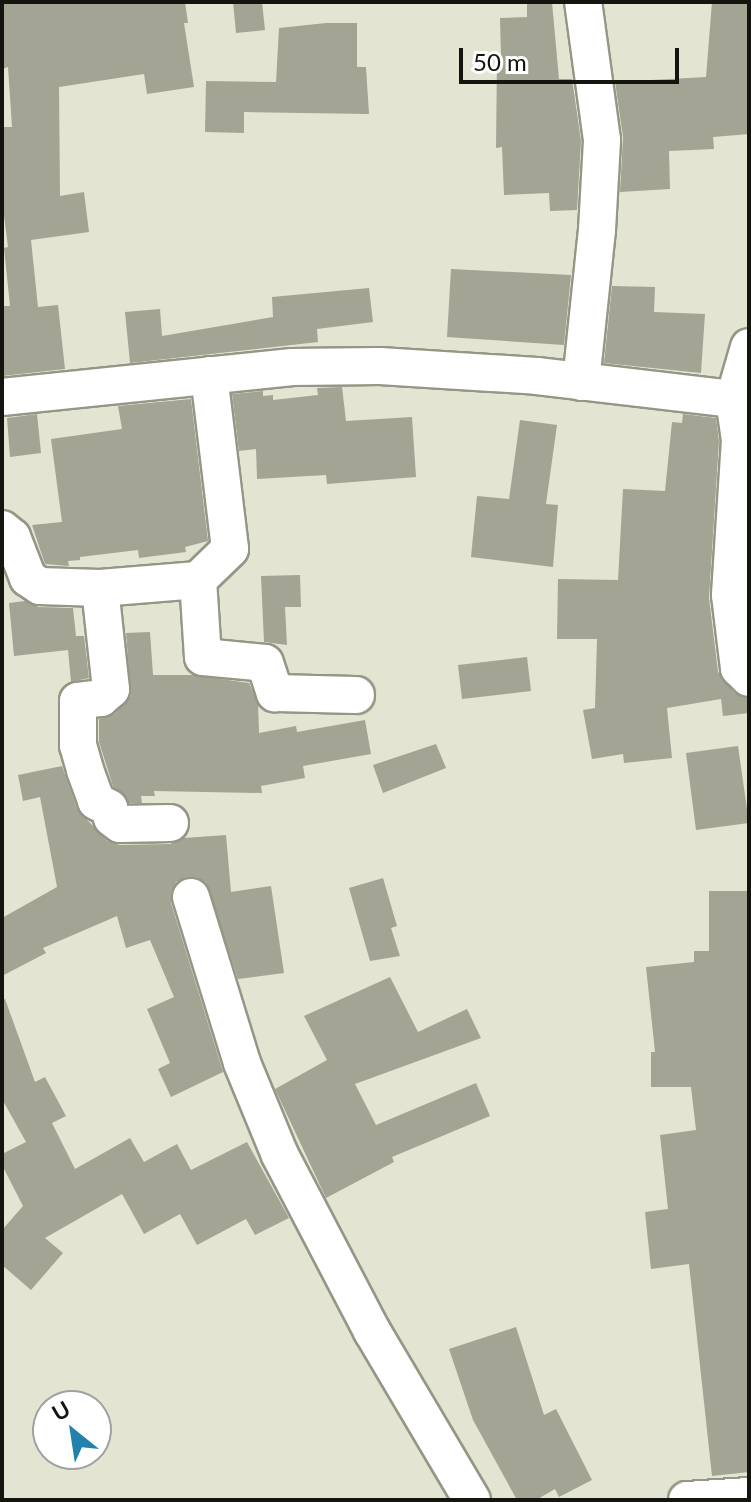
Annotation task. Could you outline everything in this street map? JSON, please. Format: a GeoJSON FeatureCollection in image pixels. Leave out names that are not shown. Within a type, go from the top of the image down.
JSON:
{"type":"FeatureCollection","features":[{"type":"Feature","properties":{"kind":"street"},"geometry":{"type":"LineString","coordinates":[[581,382],[597,230],[602,140],[583,2]]}},
{"type":"Feature","properties":{"kind":"street"},"geometry":{"type":"LineString","coordinates":[[749,347],[734,399],[740,440],[730,595],[739,668],[749,678]]}},
{"type":"Feature","properties":{"kind":"street"},"geometry":{"type":"LineString","coordinates":[[2,397],[292,367],[380,366],[581,382],[734,399]]}},
{"type":"Feature","properties":{"kind":"street"},"geometry":{"type":"LineString","coordinates":[[2,529],[12,537],[34,584],[100,588],[198,580],[230,549],[209,375]]}},
{"type":"Feature","properties":{"kind":"street"},"geometry":{"type":"LineString","coordinates":[[198,580],[203,657],[262,662],[275,693],[356,695]]}},
{"type":"Feature","properties":{"kind":"street"},"geometry":{"type":"LineString","coordinates":[[100,588],[111,689],[101,698],[78,701],[78,745],[85,770],[96,801],[109,808],[112,818],[120,824],[170,823]]}},
{"type":"Feature","properties":{"kind":"street"},"geometry":{"type":"LineString","coordinates":[[191,897],[242,1063],[280,1155],[372,1331],[472,1500]]}},
{"type":"Feature","properties":{"kind":"street"},"geometry":{"type":"LineString","coordinates":[[687,1500],[749,1496]]}},
{"type":"Feature","properties":{"kind":"building"},"geometry":{"type":"Polygon","coordinates":[[[2,2],[185,2],[188,23],[184,23],[194,87],[147,94],[144,74],[59,87],[60,196],[84,192],[89,232],[31,240],[38,307],[58,305],[65,369],[2,376],[2,306],[10,306],[4,248],[8,247],[2,200],[2,127],[12,127],[8,67],[2,69],[2,2]]]}},
{"type":"Feature","properties":{"kind":"building"},"geometry":{"type":"Polygon","coordinates":[[[233,2],[262,2],[265,30],[236,33],[233,2]]]}},
{"type":"Feature","properties":{"kind":"building"},"geometry":{"type":"Polygon","coordinates":[[[527,2],[552,2],[559,79],[572,79],[581,141],[577,210],[550,211],[549,193],[504,195],[502,147],[496,148],[500,18],[527,17],[527,2]]]}},
{"type":"Feature","properties":{"kind":"building"},"geometry":{"type":"Polygon","coordinates":[[[712,2],[749,2],[749,134],[713,137],[714,149],[669,151],[670,189],[620,192],[623,137],[615,82],[706,77],[712,2]]]}},
{"type":"Feature","properties":{"kind":"building"},"geometry":{"type":"Polygon","coordinates":[[[357,23],[357,67],[366,67],[369,114],[244,112],[244,133],[205,132],[206,81],[276,82],[279,28],[357,23]]]}},
{"type":"Feature","properties":{"kind":"building"},"geometry":{"type":"Polygon","coordinates":[[[451,269],[571,275],[564,345],[447,337],[451,269]]]}},
{"type":"Feature","properties":{"kind":"building"},"geometry":{"type":"Polygon","coordinates":[[[612,286],[655,287],[654,312],[705,314],[701,373],[604,363],[612,286]]]}},
{"type":"Feature","properties":{"kind":"building"},"geometry":{"type":"Polygon","coordinates":[[[369,288],[373,322],[317,329],[318,342],[130,363],[125,312],[160,309],[162,336],[273,317],[272,297],[369,288]]]}},
{"type":"Feature","properties":{"kind":"building"},"geometry":{"type":"Polygon","coordinates":[[[342,387],[346,421],[412,417],[416,477],[327,484],[326,475],[257,479],[256,449],[239,451],[232,394],[263,391],[263,396],[273,395],[273,400],[318,395],[317,388],[342,387]]]}},
{"type":"Feature","properties":{"kind":"building"},"geometry":{"type":"Polygon","coordinates":[[[191,399],[208,541],[185,547],[186,552],[139,558],[138,550],[80,557],[80,560],[68,561],[69,566],[45,564],[32,525],[62,522],[51,439],[122,429],[118,406],[191,399]]]}},
{"type":"Feature","properties":{"kind":"building"},"geometry":{"type":"Polygon","coordinates":[[[37,414],[41,453],[10,457],[7,418],[37,414]]]}},
{"type":"Feature","properties":{"kind":"building"},"geometry":{"type":"Polygon","coordinates":[[[683,414],[716,418],[719,441],[709,598],[718,672],[734,693],[747,698],[749,713],[723,716],[721,699],[667,708],[672,758],[624,763],[623,754],[592,759],[583,710],[595,708],[597,639],[557,639],[558,579],[618,580],[623,489],[665,491],[672,422],[682,423],[683,414]]]}},
{"type":"Feature","properties":{"kind":"building"},"geometry":{"type":"Polygon","coordinates":[[[520,420],[557,425],[546,504],[558,505],[553,567],[471,557],[477,496],[509,499],[520,420]]]}},
{"type":"Feature","properties":{"kind":"building"},"geometry":{"type":"Polygon","coordinates":[[[300,575],[301,607],[285,607],[287,645],[264,642],[261,576],[300,575]]]}},
{"type":"Feature","properties":{"kind":"building"},"geometry":{"type":"Polygon","coordinates":[[[25,601],[39,607],[73,608],[76,636],[84,636],[89,678],[71,682],[68,650],[14,656],[9,603],[25,601]]]}},
{"type":"Feature","properties":{"kind":"building"},"geometry":{"type":"Polygon","coordinates":[[[150,632],[153,675],[193,675],[249,683],[258,703],[259,733],[296,726],[297,732],[365,720],[371,754],[303,766],[305,778],[261,786],[262,793],[154,791],[155,796],[141,796],[142,803],[129,803],[113,786],[99,742],[99,719],[115,714],[131,696],[126,633],[150,632]]]}},
{"type":"Feature","properties":{"kind":"building"},"geometry":{"type":"Polygon","coordinates":[[[527,657],[531,691],[462,699],[458,665],[527,657]]]}},
{"type":"Feature","properties":{"kind":"building"},"geometry":{"type":"Polygon","coordinates":[[[436,744],[446,768],[383,793],[373,765],[436,744]]]}},
{"type":"Feature","properties":{"kind":"building"},"geometry":{"type":"Polygon","coordinates":[[[738,746],[749,823],[696,830],[686,753],[738,746]]]}},
{"type":"Feature","properties":{"kind":"building"},"geometry":{"type":"Polygon","coordinates":[[[62,766],[77,809],[107,841],[120,845],[170,844],[184,838],[226,835],[231,892],[271,886],[284,973],[238,979],[206,882],[196,877],[186,877],[176,882],[171,892],[171,903],[223,1072],[171,1097],[158,1069],[170,1063],[147,1009],[174,997],[150,940],[126,948],[117,916],[43,948],[46,953],[2,976],[2,918],[57,887],[40,797],[23,801],[18,775],[62,766]]]}},
{"type":"Feature","properties":{"kind":"building"},"geometry":{"type":"Polygon","coordinates":[[[383,878],[397,926],[391,928],[400,956],[370,961],[349,888],[383,878]]]}},
{"type":"Feature","properties":{"kind":"building"},"geometry":{"type":"Polygon","coordinates":[[[709,891],[749,891],[749,1472],[712,1476],[689,1264],[651,1269],[645,1212],[668,1209],[660,1135],[696,1130],[691,1087],[651,1087],[651,1052],[655,1052],[646,967],[694,962],[694,951],[709,951],[709,891]]]}},
{"type":"Feature","properties":{"kind":"building"},"geometry":{"type":"Polygon","coordinates":[[[390,977],[418,1032],[467,1009],[481,1038],[355,1084],[376,1125],[476,1083],[490,1116],[392,1157],[394,1162],[326,1198],[275,1089],[327,1060],[304,1016],[390,977]]]}},
{"type":"Feature","properties":{"kind":"building"},"geometry":{"type":"Polygon","coordinates":[[[5,999],[35,1082],[45,1077],[66,1116],[52,1123],[75,1169],[130,1138],[144,1162],[177,1144],[191,1170],[247,1142],[289,1218],[255,1235],[246,1219],[197,1245],[180,1214],[144,1234],[122,1194],[45,1238],[63,1253],[31,1290],[2,1265],[2,1230],[23,1206],[2,1165],[2,1154],[26,1142],[2,1099],[2,1000],[5,999]]]}},
{"type":"Feature","properties":{"kind":"building"},"geometry":{"type":"Polygon","coordinates":[[[516,1327],[544,1415],[556,1409],[592,1480],[559,1497],[555,1489],[536,1500],[517,1500],[473,1420],[449,1349],[516,1327]]]}}]}
